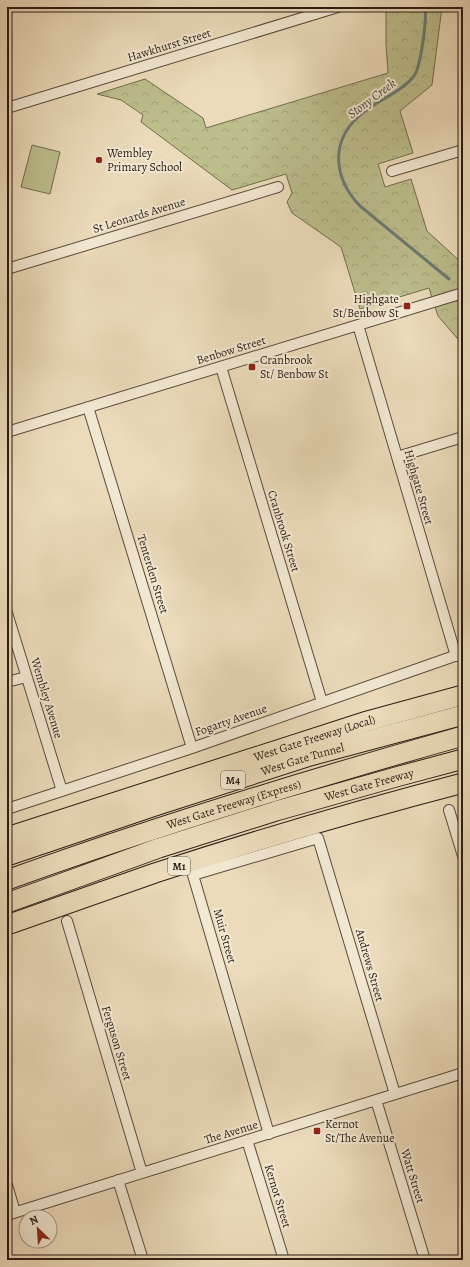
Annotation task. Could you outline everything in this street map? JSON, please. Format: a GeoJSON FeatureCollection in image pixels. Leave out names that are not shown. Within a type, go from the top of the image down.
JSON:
{"type":"FeatureCollection","features":[{"type":"Feature","properties":{"kind":"highway","name":"West Gate Freeway (Local)"},"geometry":{"type":"LineString","coordinates":[[7,837],[336,731],[463,694]]}},
{"type":"Feature","properties":{"kind":"highway","name":"West Gate Tunnel"},"geometry":{"type":"LineString","coordinates":[[7,856],[310,756],[463,715]]}},
{"type":"Feature","properties":{"kind":"highway","name":"West Gate Freeway (Express)"},"geometry":{"type":"LineString","coordinates":[[7,880],[140,833],[463,736]]}},
{"type":"Feature","properties":{"kind":"highway","name":"West Gate Freeway"},"geometry":{"type":"LineString","coordinates":[[276,811],[396,776],[463,759]]}},
{"type":"Feature","properties":{"kind":"highway","name":"M1"},"geometry":{"type":"LineString","coordinates":[[7,924],[248,844],[354,812],[463,783]]}},
{"type":"Feature","properties":{"kind":"highway","name":"West Gate Freeway (Express)"},"geometry":{"type":"LineString","coordinates":[[7,903],[158,848],[276,811]]}},
{"type":"Feature","properties":{"kind":"highway","name":"M1"},"geometry":{"type":"LineString","coordinates":[[7,924],[206,846],[276,811]]}},
{"type":"Feature","properties":{"kind":"street","name":"Hawkhurst Street"},"geometry":{"type":"LineString","coordinates":[[7,108],[338,7]]}},
{"type":"Feature","properties":{"kind":"street"},"geometry":{"type":"LineString","coordinates":[[392,171],[463,150]]}},
{"type":"Feature","properties":{"kind":"street","name":"St Leonards Avenue"},"geometry":{"type":"LineString","coordinates":[[7,269],[278,187]]}},
{"type":"Feature","properties":{"kind":"street","name":"Benbow Street"},"geometry":{"type":"LineString","coordinates":[[7,432],[463,293]]}},
{"type":"Feature","properties":{"kind":"street","name":"Highgate Street"},"geometry":{"type":"LineString","coordinates":[[358,325],[397,457],[459,655]]}},
{"type":"Feature","properties":{"kind":"street","name":"Cranbrook Street"},"geometry":{"type":"LineString","coordinates":[[221,367],[322,702]]}},
{"type":"Feature","properties":{"kind":"street","name":"Tenterden Street"},"geometry":{"type":"LineString","coordinates":[[88,407],[192,748]]}},
{"type":"Feature","properties":{"kind":"street"},"geometry":{"type":"LineString","coordinates":[[397,457],[463,437]]}},
{"type":"Feature","properties":{"kind":"street","name":"Wembley Avenue"},"geometry":{"type":"LineString","coordinates":[[7,613],[62,791]]}},
{"type":"Feature","properties":{"kind":"street","name":"Fogarty Avenue"},"geometry":{"type":"LineString","coordinates":[[7,809],[192,748],[459,655]]}},
{"type":"Feature","properties":{"kind":"street"},"geometry":{"type":"LineString","coordinates":[[7,682],[26,676]]}},
{"type":"Feature","properties":{"kind":"street"},"geometry":{"type":"LineString","coordinates":[[449,810],[463,856]]}},
{"type":"Feature","properties":{"kind":"street","name":"Muir Street"},"geometry":{"type":"LineString","coordinates":[[269,1134],[193,875],[318,838],[321,843]]}},
{"type":"Feature","properties":{"kind":"street","name":"Andrews Street"},"geometry":{"type":"LineString","coordinates":[[321,843],[395,1094]]}},
{"type":"Feature","properties":{"kind":"street","name":"Ferguson Street"},"geometry":{"type":"LineString","coordinates":[[67,921],[142,1173]]}},
{"type":"Feature","properties":{"kind":"street","name":"The Avenue"},"geometry":{"type":"LineString","coordinates":[[11,1214],[463,1073]]}},
{"type":"Feature","properties":{"kind":"street","name":"Watt Street"},"geometry":{"type":"LineString","coordinates":[[376,1100],[425,1260]]}},
{"type":"Feature","properties":{"kind":"street","name":"Kernot Street"},"geometry":{"type":"LineString","coordinates":[[247,1140],[284,1260]]}},
{"type":"Feature","properties":{"kind":"street"},"geometry":{"type":"LineString","coordinates":[[118,1180],[143,1260]]}},
{"type":"Feature","properties":{"kind":"street"},"geometry":{"type":"LineString","coordinates":[[7,1185],[11,1214]]}},
{"type":"Feature","properties":{"kind":"green space"},"geometry":{"type":"Polygon","coordinates":[[[386,7],[442,7],[432,85],[400,111],[413,153],[378,164],[385,187],[411,179],[427,231],[463,264],[463,345],[438,316],[429,288],[360,309],[341,247],[292,213],[287,202],[292,193],[286,174],[232,190],[141,122],[143,115],[121,100],[97,94],[145,79],[203,118],[206,128],[388,73],[386,7]]]}},
{"type":"Feature","properties":{"kind":"green space"},"geometry":{"type":"Polygon","coordinates":[[[32,145],[60,152],[50,194],[21,187],[32,145]]]}},
{"type":"Feature","properties":{"kind":"waterway","name":"Stony Creek"},"geometry":{"type":"LineString","coordinates":[[425,7],[423,42],[417,71],[402,88],[364,111],[358,117],[349,128],[343,139],[339,150],[339,162],[345,185],[360,206],[449,279]]}},
{"type":"Feature","properties":{"kind":"place","name":"Wembley Primary School"},"geometry":{"type":"Point","coordinates":[99,160]}},
{"type":"Feature","properties":{"kind":"place","name":"Highgate St/Benbow St"},"geometry":{"type":"Point","coordinates":[407,306]}},
{"type":"Feature","properties":{"kind":"place","name":"Cranbrook St/ Benbow St"},"geometry":{"type":"Point","coordinates":[252,367]}},
{"type":"Feature","properties":{"kind":"place","name":"Kernot St/The Avenue"},"geometry":{"type":"Point","coordinates":[317,1131]}}]}
